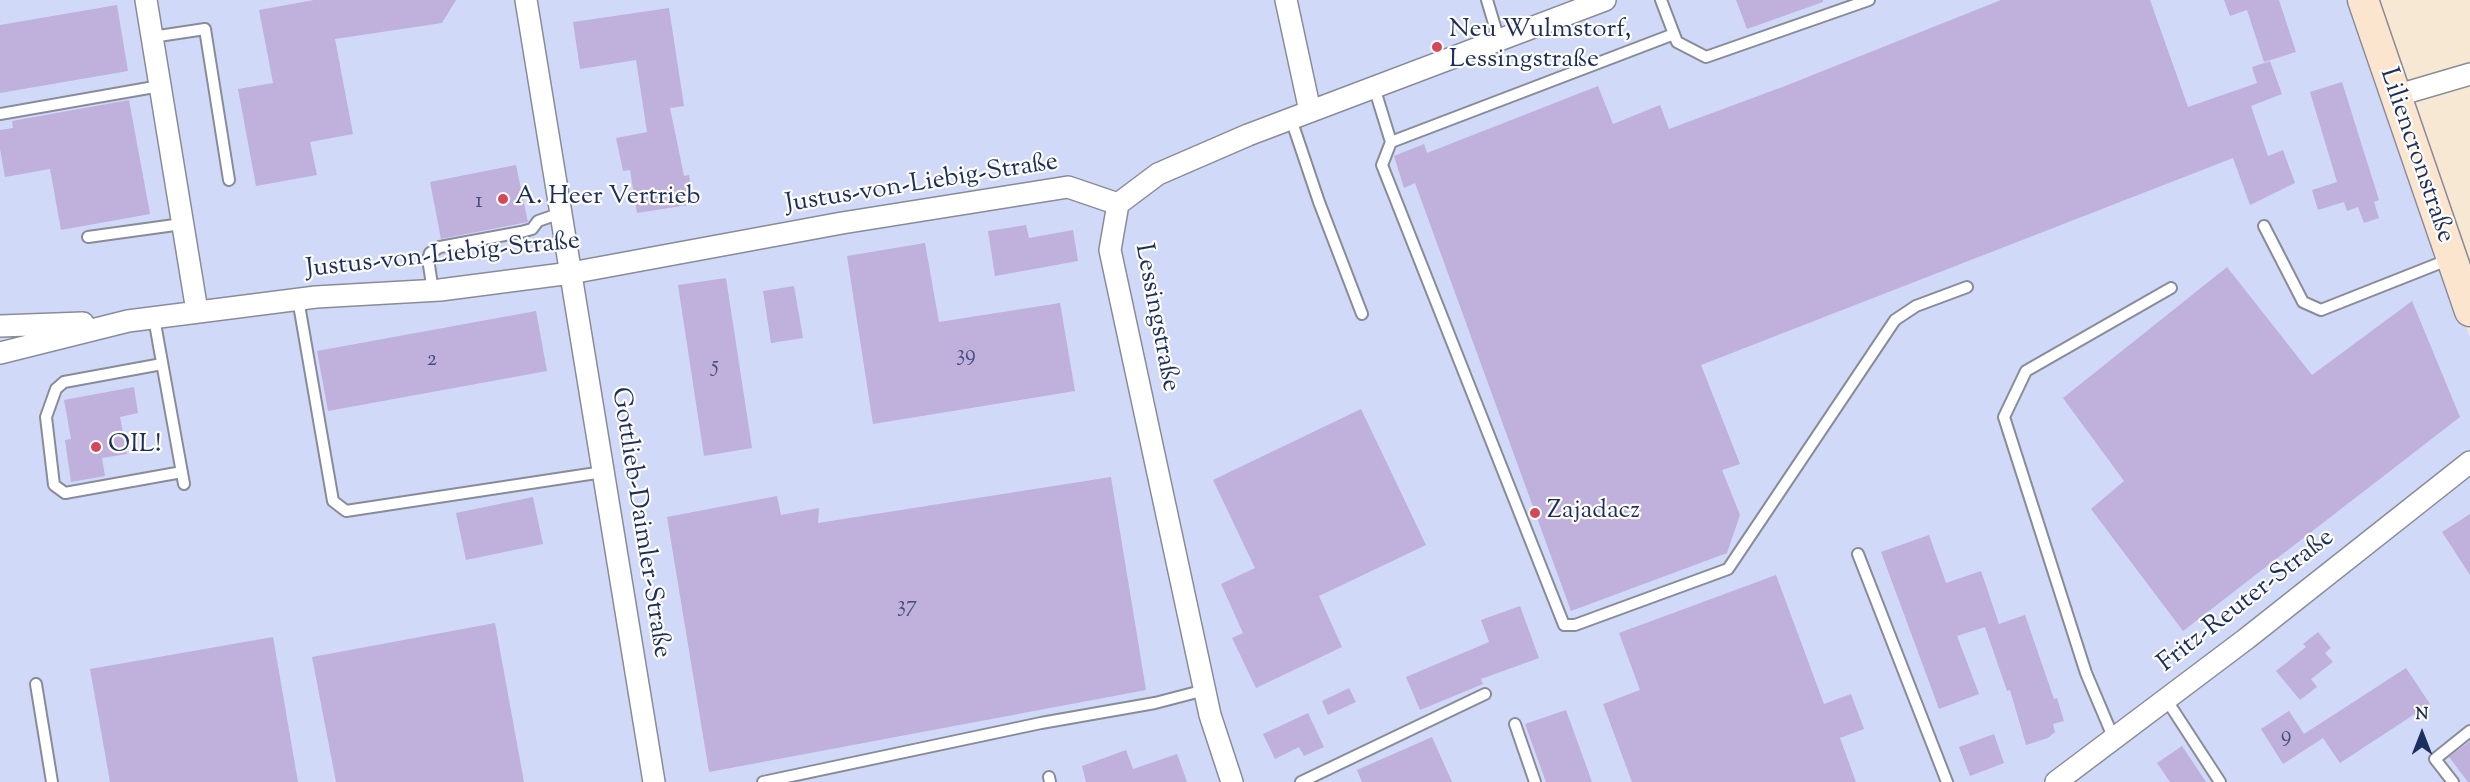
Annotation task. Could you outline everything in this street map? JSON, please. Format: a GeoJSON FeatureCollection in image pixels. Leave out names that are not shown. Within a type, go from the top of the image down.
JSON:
{"type":"FeatureCollection","features":[{"type":"Feature","properties":{"kind":"street"},"geometry":{"type":"LineString","coordinates":[[146,0],[197,311]]}},
{"type":"Feature","properties":{"kind":"street","name":"Gottlieb-Daimler-Straße"},"geometry":{"type":"LineString","coordinates":[[526,0],[654,782]]}},
{"type":"Feature","properties":{"kind":"street"},"geometry":{"type":"LineString","coordinates":[[1286,0],[1301,115]]}},
{"type":"Feature","properties":{"kind":"street"},"geometry":{"type":"LineString","coordinates":[[1118,204],[1158,174],[1301,115],[1605,0]]}},
{"type":"Feature","properties":{"kind":"street","name":"Liliencronstraße"},"geometry":{"type":"LineString","coordinates":[[2363,0],[2470,311]]}},
{"type":"Feature","properties":{"kind":"street"},"geometry":{"type":"LineString","coordinates":[[2395,96],[2470,74]]}},
{"type":"Feature","properties":{"kind":"street","name":"Justus-von-Liebig-Straße"},"geometry":{"type":"LineString","coordinates":[[128,321],[298,299],[434,291],[571,273],[842,223],[1068,187],[1118,204]]}},
{"type":"Feature","properties":{"kind":"street","name":"Lessingstraße"},"geometry":{"type":"LineString","coordinates":[[1118,204],[1110,250],[1210,716],[1232,782]]}},
{"type":"Feature","properties":{"kind":"street"},"geometry":{"type":"LineString","coordinates":[[0,326],[128,321]]}},
{"type":"Feature","properties":{"kind":"street"},"geometry":{"type":"LineString","coordinates":[[0,353],[128,321]]}},
{"type":"Feature","properties":{"kind":"street","name":"Fritz-Reuter-Straße"},"geometry":{"type":"LineString","coordinates":[[2056,782],[2246,639],[2470,462]]}},
{"type":"Feature","properties":{"kind":"lane"},"geometry":{"type":"LineString","coordinates":[[1487,0],[1499,40]]}},
{"type":"Feature","properties":{"kind":"lane"},"geometry":{"type":"LineString","coordinates":[[1661,0],[1677,42],[1706,57],[1869,0]]}},
{"type":"Feature","properties":{"kind":"lane"},"geometry":{"type":"LineString","coordinates":[[152,37],[205,29],[229,180]]}},
{"type":"Feature","properties":{"kind":"lane"},"geometry":{"type":"LineString","coordinates":[[1391,142],[1674,34]]}},
{"type":"Feature","properties":{"kind":"lane"},"geometry":{"type":"LineString","coordinates":[[0,114],[160,86]]}},
{"type":"Feature","properties":{"kind":"lane"},"geometry":{"type":"LineString","coordinates":[[1374,87],[1391,142],[1382,165],[1564,625],[1575,625],[1728,569],[1895,320],[1916,306],[1967,287]]}},
{"type":"Feature","properties":{"kind":"lane"},"geometry":{"type":"LineString","coordinates":[[1301,115],[1319,202],[1362,314]]}},
{"type":"Feature","properties":{"kind":"lane"},"geometry":{"type":"LineString","coordinates":[[434,291],[428,259],[430,253],[440,247],[532,229],[538,221],[561,213]]}},
{"type":"Feature","properties":{"kind":"lane"},"geometry":{"type":"LineString","coordinates":[[88,237],[183,224]]}},
{"type":"Feature","properties":{"kind":"lane"},"geometry":{"type":"LineString","coordinates":[[2264,226],[2303,302],[2321,310],[2451,259]]}},
{"type":"Feature","properties":{"kind":"lane"},"geometry":{"type":"LineString","coordinates":[[2114,739],[2085,673],[2004,417],[2026,372],[2171,288]]}},
{"type":"Feature","properties":{"kind":"lane"},"geometry":{"type":"LineString","coordinates":[[298,299],[333,501],[346,511],[603,472]]}},
{"type":"Feature","properties":{"kind":"lane"},"geometry":{"type":"LineString","coordinates":[[154,318],[184,484]]}},
{"type":"Feature","properties":{"kind":"lane"},"geometry":{"type":"LineString","coordinates":[[162,364],[64,382],[56,389],[46,417],[54,485],[65,493],[182,472]]}},
{"type":"Feature","properties":{"kind":"lane"},"geometry":{"type":"LineString","coordinates":[[1858,554],[1947,782]]}},
{"type":"Feature","properties":{"kind":"lane"},"geometry":{"type":"LineString","coordinates":[[36,684],[52,782]]}},
{"type":"Feature","properties":{"kind":"lane"},"geometry":{"type":"LineString","coordinates":[[763,782],[1041,723],[1155,703],[1205,690]]}},
{"type":"Feature","properties":{"kind":"lane"},"geometry":{"type":"LineString","coordinates":[[1301,782],[1485,694]]}},
{"type":"Feature","properties":{"kind":"lane"},"geometry":{"type":"LineString","coordinates":[[2166,699],[2220,782]]}},
{"type":"Feature","properties":{"kind":"lane"},"geometry":{"type":"LineString","coordinates":[[1515,724],[1535,782]]}},
{"type":"Feature","properties":{"kind":"lane"},"geometry":{"type":"LineString","coordinates":[[2453,782],[2435,759],[2470,731]]}},
{"type":"Feature","properties":{"kind":"shaded area"},"geometry":{"type":"Polygon","coordinates":[[[0,0],[2355,0],[2470,337],[2470,782],[0,782],[0,0]]]}},
{"type":"Feature","properties":{"kind":"building"},"geometry":{"type":"Polygon","coordinates":[[[314,0],[456,0],[442,23],[335,39],[353,134],[310,142],[317,175],[256,186],[238,89],[273,83],[259,10],[314,0]]]}},
{"type":"Feature","properties":{"kind":"building"},"geometry":{"type":"Polygon","coordinates":[[[1736,0],[1823,0],[1823,2],[1747,29],[1736,0]]]}},
{"type":"Feature","properties":{"kind":"building"},"geometry":{"type":"Polygon","coordinates":[[[2001,0],[2150,0],[2188,107],[2257,83],[2252,67],[2270,61],[2282,94],[2251,106],[2268,156],[2283,150],[2295,183],[2250,205],[2233,158],[1701,365],[1740,464],[1722,470],[1740,515],[1727,553],[1571,611],[1415,183],[1404,188],[1394,156],[1424,144],[1427,153],[1598,86],[1613,124],[1660,105],[1669,129],[1785,86],[2001,0]]]}},
{"type":"Feature","properties":{"kind":"building"},"geometry":{"type":"Polygon","coordinates":[[[2224,0],[2279,0],[2296,52],[2264,62],[2247,10],[2230,16],[2224,0]]]}},
{"type":"Feature","properties":{"kind":"building"},"geometry":{"type":"Polygon","coordinates":[[[117,5],[128,71],[0,93],[0,25],[117,5]]]}},
{"type":"Feature","properties":{"kind":"building"},"geometry":{"type":"Polygon","coordinates":[[[669,8],[684,106],[670,108],[684,176],[689,175],[694,204],[637,213],[630,170],[623,171],[616,138],[647,132],[636,60],[580,69],[573,22],[669,8]]]}},
{"type":"Feature","properties":{"kind":"building"},"geometry":{"type":"Polygon","coordinates":[[[2342,82],[2379,200],[2374,202],[2379,218],[2364,223],[2358,207],[2347,211],[2344,202],[2318,210],[2312,190],[2337,182],[2310,92],[2342,82]]]}},
{"type":"Feature","properties":{"kind":"building"},"geometry":{"type":"Polygon","coordinates":[[[129,100],[150,214],[61,230],[50,169],[5,177],[0,149],[0,130],[13,128],[12,121],[129,100]]]}},
{"type":"Feature","properties":{"kind":"building"},"geometry":{"type":"Polygon","coordinates":[[[516,165],[528,222],[441,239],[430,182],[516,165]]]}},
{"type":"Feature","properties":{"kind":"building"},"geometry":{"type":"Polygon","coordinates":[[[1026,225],[1029,238],[1073,230],[1078,261],[995,276],[988,231],[1026,225]]]}},
{"type":"Feature","properties":{"kind":"building"},"geometry":{"type":"Polygon","coordinates":[[[925,243],[939,322],[1060,303],[1075,391],[873,424],[847,256],[925,243]]]}},
{"type":"Feature","properties":{"kind":"building"},"geometry":{"type":"Polygon","coordinates":[[[2227,267],[2312,375],[2412,301],[2460,417],[2183,631],[2091,509],[2124,481],[2063,398],[2227,267]]]}},
{"type":"Feature","properties":{"kind":"building"},"geometry":{"type":"Polygon","coordinates":[[[726,278],[752,448],[704,456],[678,285],[726,278]]]}},
{"type":"Feature","properties":{"kind":"building"},"geometry":{"type":"Polygon","coordinates":[[[794,286],[803,338],[771,343],[763,291],[794,286]]]}},
{"type":"Feature","properties":{"kind":"building"},"geometry":{"type":"Polygon","coordinates":[[[536,311],[547,371],[328,411],[317,351],[536,311]]]}},
{"type":"Feature","properties":{"kind":"building"},"geometry":{"type":"Polygon","coordinates":[[[134,387],[138,413],[120,417],[127,454],[102,458],[105,476],[71,482],[65,440],[71,439],[64,400],[134,387]]]}},
{"type":"Feature","properties":{"kind":"building"},"geometry":{"type":"Polygon","coordinates":[[[1361,409],[1426,545],[1319,596],[1342,647],[1256,688],[1232,638],[1243,633],[1221,584],[1255,568],[1213,480],[1361,409]]]}},
{"type":"Feature","properties":{"kind":"building"},"geometry":{"type":"Polygon","coordinates":[[[1111,477],[1146,690],[709,772],[667,517],[777,496],[781,515],[819,508],[818,523],[1111,477]]]}},
{"type":"Feature","properties":{"kind":"building"},"geometry":{"type":"Polygon","coordinates":[[[533,497],[543,544],[466,560],[456,513],[533,497]]]}},
{"type":"Feature","properties":{"kind":"building"},"geometry":{"type":"Polygon","coordinates":[[[2470,514],[2470,575],[2442,532],[2470,514]]]}},
{"type":"Feature","properties":{"kind":"building"},"geometry":{"type":"Polygon","coordinates":[[[1929,535],[1946,583],[1981,571],[1999,624],[2025,615],[2064,721],[2053,724],[2055,732],[2048,738],[2026,745],[2010,690],[2007,691],[1985,627],[1957,636],[1979,694],[1939,709],[1881,552],[1929,535]]]}},
{"type":"Feature","properties":{"kind":"building"},"geometry":{"type":"Polygon","coordinates":[[[1776,575],[1824,704],[1851,694],[1864,729],[1840,738],[1856,782],[1632,782],[1603,704],[1640,690],[1619,633],[1776,575]]]}},
{"type":"Feature","properties":{"kind":"building"},"geometry":{"type":"Polygon","coordinates":[[[1520,606],[1539,658],[1481,679],[1483,684],[1420,710],[1406,677],[1489,642],[1481,620],[1520,606]]]}},
{"type":"Feature","properties":{"kind":"building"},"geometry":{"type":"Polygon","coordinates":[[[495,623],[524,782],[336,782],[312,657],[495,623]]]}},
{"type":"Feature","properties":{"kind":"building"},"geometry":{"type":"Polygon","coordinates":[[[2318,632],[2331,648],[2325,653],[2333,662],[2311,679],[2317,687],[2300,700],[2276,671],[2306,647],[2303,644],[2318,632]]]}},
{"type":"Feature","properties":{"kind":"building"},"geometry":{"type":"Polygon","coordinates":[[[273,637],[298,782],[110,782],[90,669],[273,637]]]}},
{"type":"Feature","properties":{"kind":"building"},"geometry":{"type":"Polygon","coordinates":[[[2406,668],[2430,704],[2340,763],[2323,738],[2283,764],[2261,729],[2289,711],[2304,734],[2406,668]]]}},
{"type":"Feature","properties":{"kind":"building"},"geometry":{"type":"Polygon","coordinates":[[[1349,688],[1356,702],[1328,715],[1322,701],[1349,688]]]}},
{"type":"Feature","properties":{"kind":"building"},"geometry":{"type":"Polygon","coordinates":[[[1566,710],[1592,782],[1546,782],[1525,724],[1566,710]]]}},
{"type":"Feature","properties":{"kind":"building"},"geometry":{"type":"Polygon","coordinates":[[[1308,713],[1324,747],[1304,756],[1299,747],[1275,759],[1263,734],[1308,713]]]}},
{"type":"Feature","properties":{"kind":"building"},"geometry":{"type":"Polygon","coordinates":[[[1994,734],[2004,763],[1970,776],[1959,747],[1994,734]]]}},
{"type":"Feature","properties":{"kind":"building"},"geometry":{"type":"Polygon","coordinates":[[[1432,737],[1452,782],[1362,782],[1357,770],[1432,737]]]}},
{"type":"Feature","properties":{"kind":"building"},"geometry":{"type":"Polygon","coordinates":[[[2470,741],[2470,782],[2468,782],[2449,757],[2470,741]]]}},
{"type":"Feature","properties":{"kind":"building"},"geometry":{"type":"Polygon","coordinates":[[[2182,746],[2206,782],[2170,782],[2157,763],[2182,746]]]}},
{"type":"Feature","properties":{"kind":"building"},"geometry":{"type":"Polygon","coordinates":[[[1126,750],[1133,769],[1177,754],[1187,782],[1086,782],[1082,766],[1126,750]]]}},
{"type":"Feature","properties":{"kind":"place","name":"Neu Wulmstorf, Lessingstraße"},"geometry":{"type":"Point","coordinates":[1437,47]}},
{"type":"Feature","properties":{"kind":"place","name":"A. Heer Vertrieb"},"geometry":{"type":"Point","coordinates":[503,199]}},
{"type":"Feature","properties":{"kind":"place","name":"OIL!"},"geometry":{"type":"Point","coordinates":[96,447]}},
{"type":"Feature","properties":{"kind":"place","name":"Zajadacz"},"geometry":{"type":"Point","coordinates":[1535,513]}}]}
